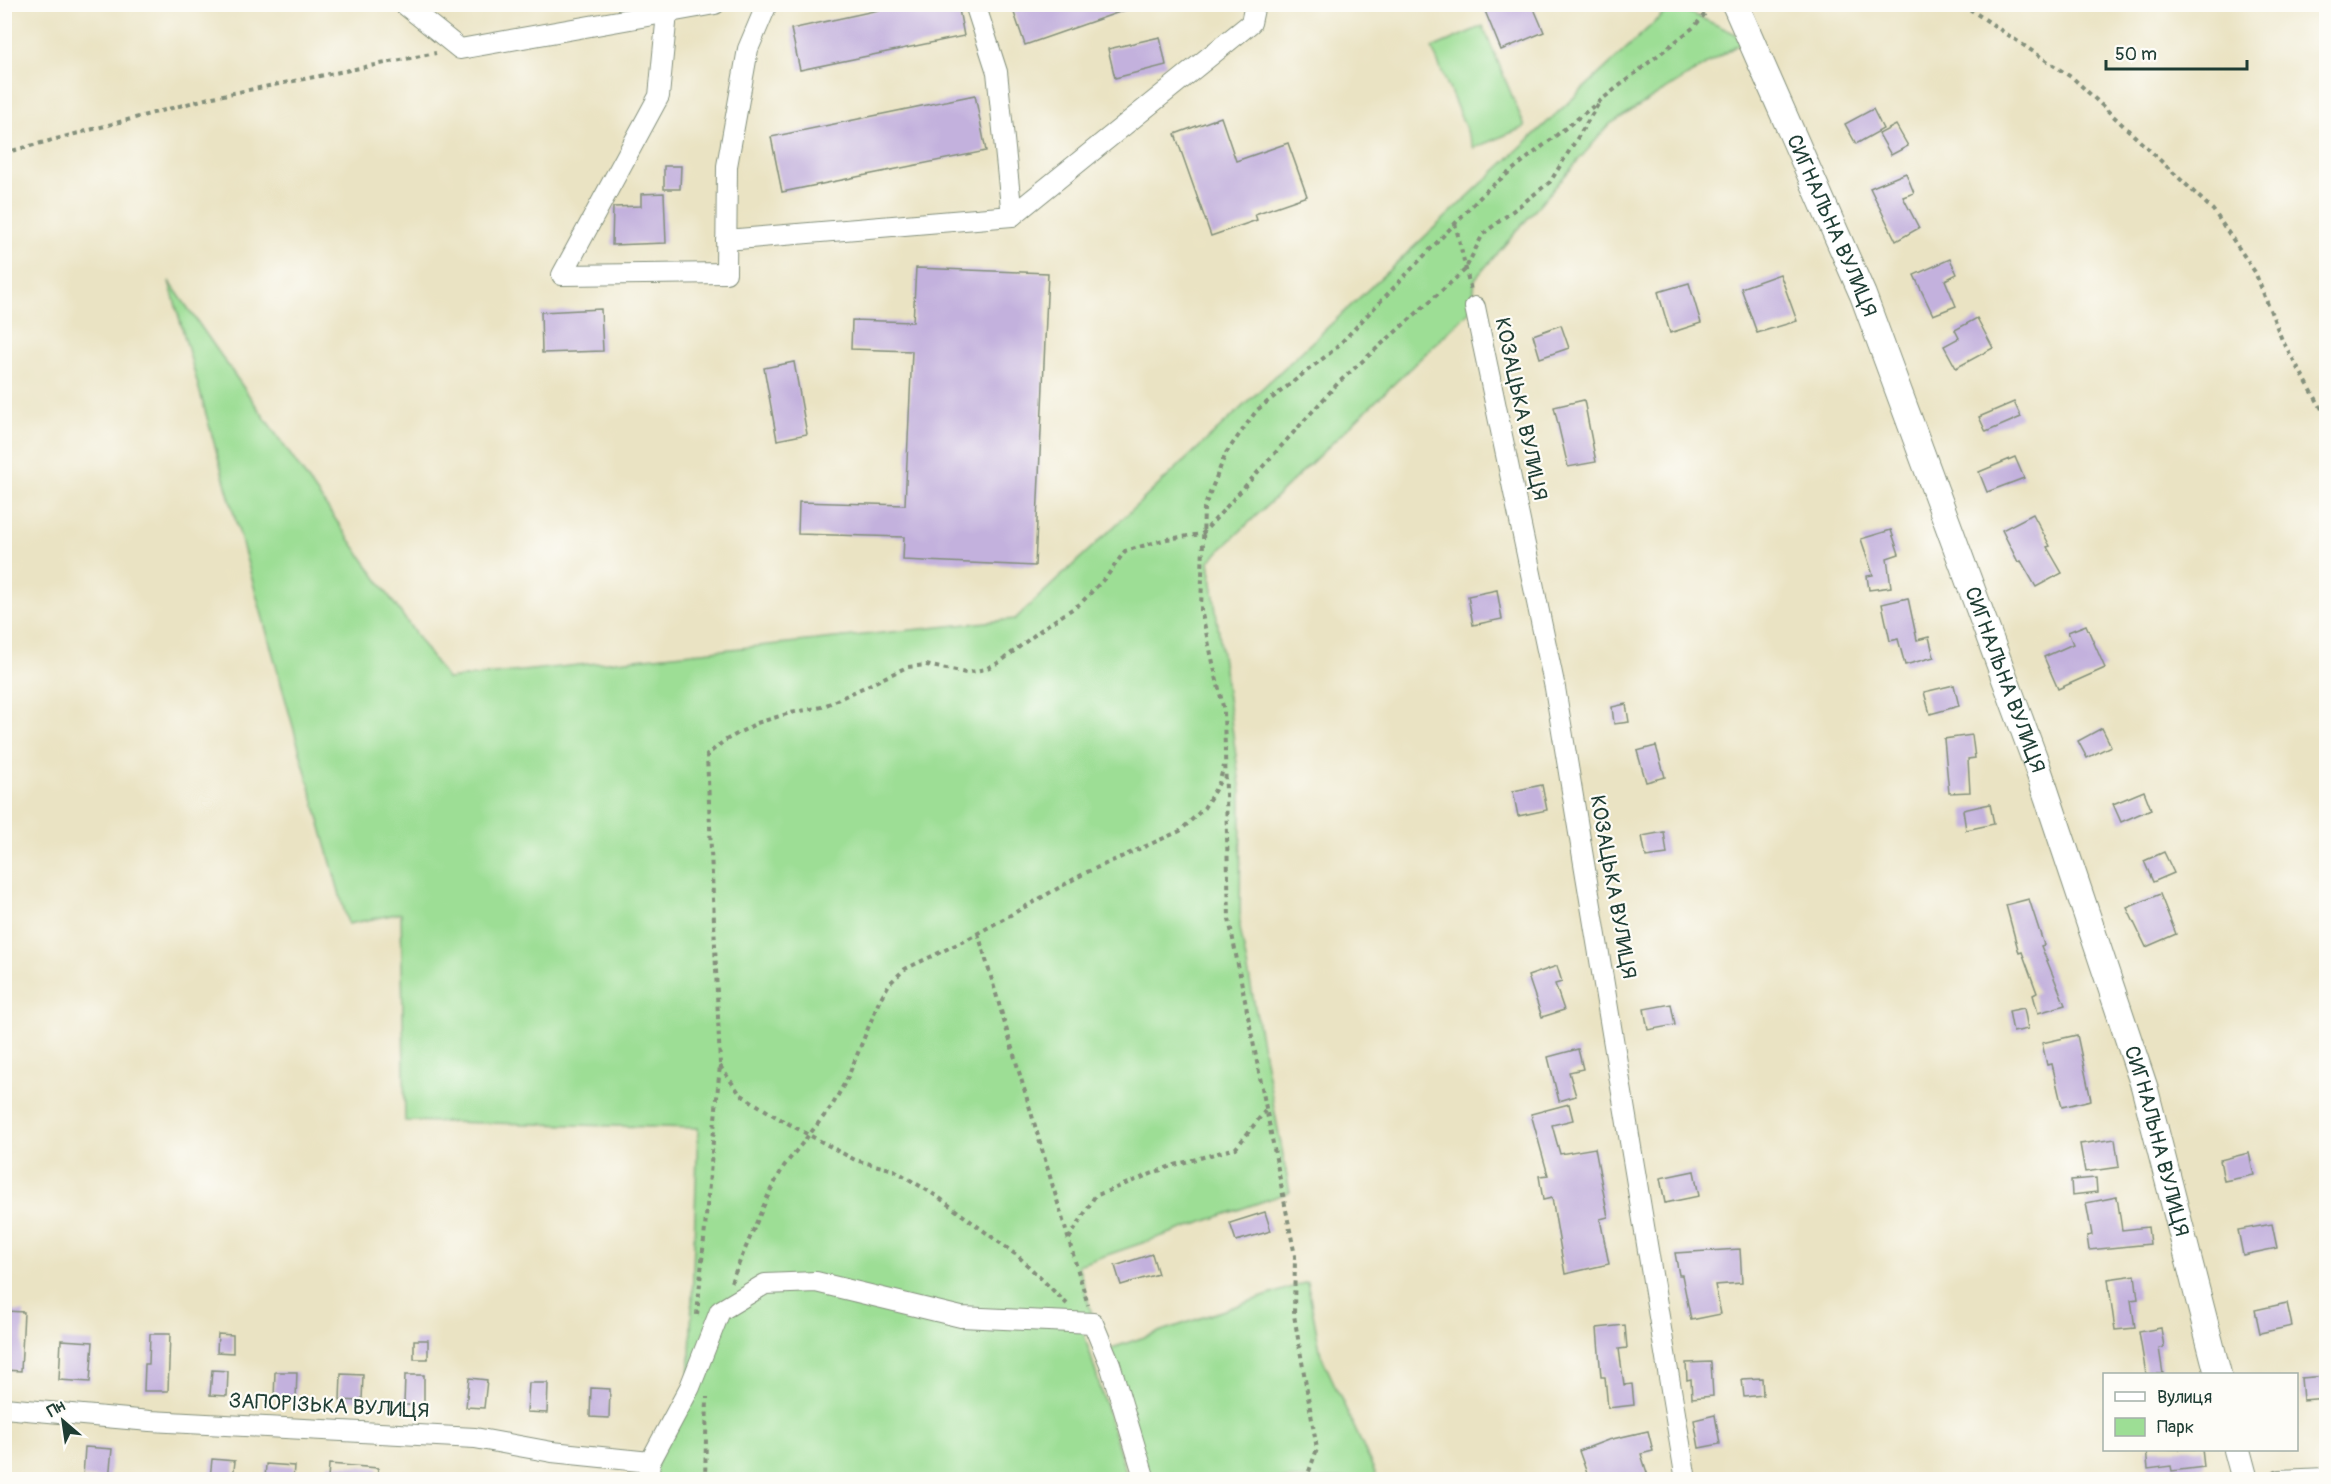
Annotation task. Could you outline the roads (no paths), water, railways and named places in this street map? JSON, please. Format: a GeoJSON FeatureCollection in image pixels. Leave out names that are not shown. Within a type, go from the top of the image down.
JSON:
{"type":"FeatureCollection","features":[{"type":"Feature","properties":{"kind":"main road","name":"СИГНАЛЬНА ВУЛИЦЯ"},"geometry":{"type":"LineString","coordinates":[[1735,4],[1863,295],[2036,763],[2144,1086],[2218,1373]]}},
{"type":"Feature","properties":{"kind":"main road"},"geometry":{"type":"LineString","coordinates":[[2237,1451],[2244,1479]]}},
{"type":"Feature","properties":{"kind":"street"},"geometry":{"type":"LineString","coordinates":[[404,4],[460,49],[715,4]]}},
{"type":"Feature","properties":{"kind":"street"},"geometry":{"type":"LineString","coordinates":[[667,13],[659,96],[562,275],[726,273],[727,166],[748,49],[767,4]]}},
{"type":"Feature","properties":{"kind":"street"},"geometry":{"type":"LineString","coordinates":[[975,4],[997,72],[1012,216]]}},
{"type":"Feature","properties":{"kind":"street"},"geometry":{"type":"LineString","coordinates":[[726,240],[1012,216],[1251,22],[1255,4]]}},
{"type":"Feature","properties":{"kind":"street","name":"КОЗАЦЬКА ВУЛИЦЯ"},"geometry":{"type":"LineString","coordinates":[[1475,307],[1555,688],[1686,1479]]}},
{"type":"Feature","properties":{"kind":"street"},"geometry":{"type":"LineString","coordinates":[[649,1471],[690,1387],[720,1311],[765,1284],[816,1282],[961,1317],[1094,1323],[1110,1365],[1145,1479]]}},
{"type":"Feature","properties":{"kind":"street","name":"ЗАПОРІЗЬКА ВУЛИЦЯ"},"geometry":{"type":"LineString","coordinates":[[4,1408],[162,1421],[475,1438],[649,1471]]}},
{"type":"Feature","properties":{"kind":"street"},"geometry":{"type":"LineString","coordinates":[[2280,1479],[2326,1478]]}}]}
